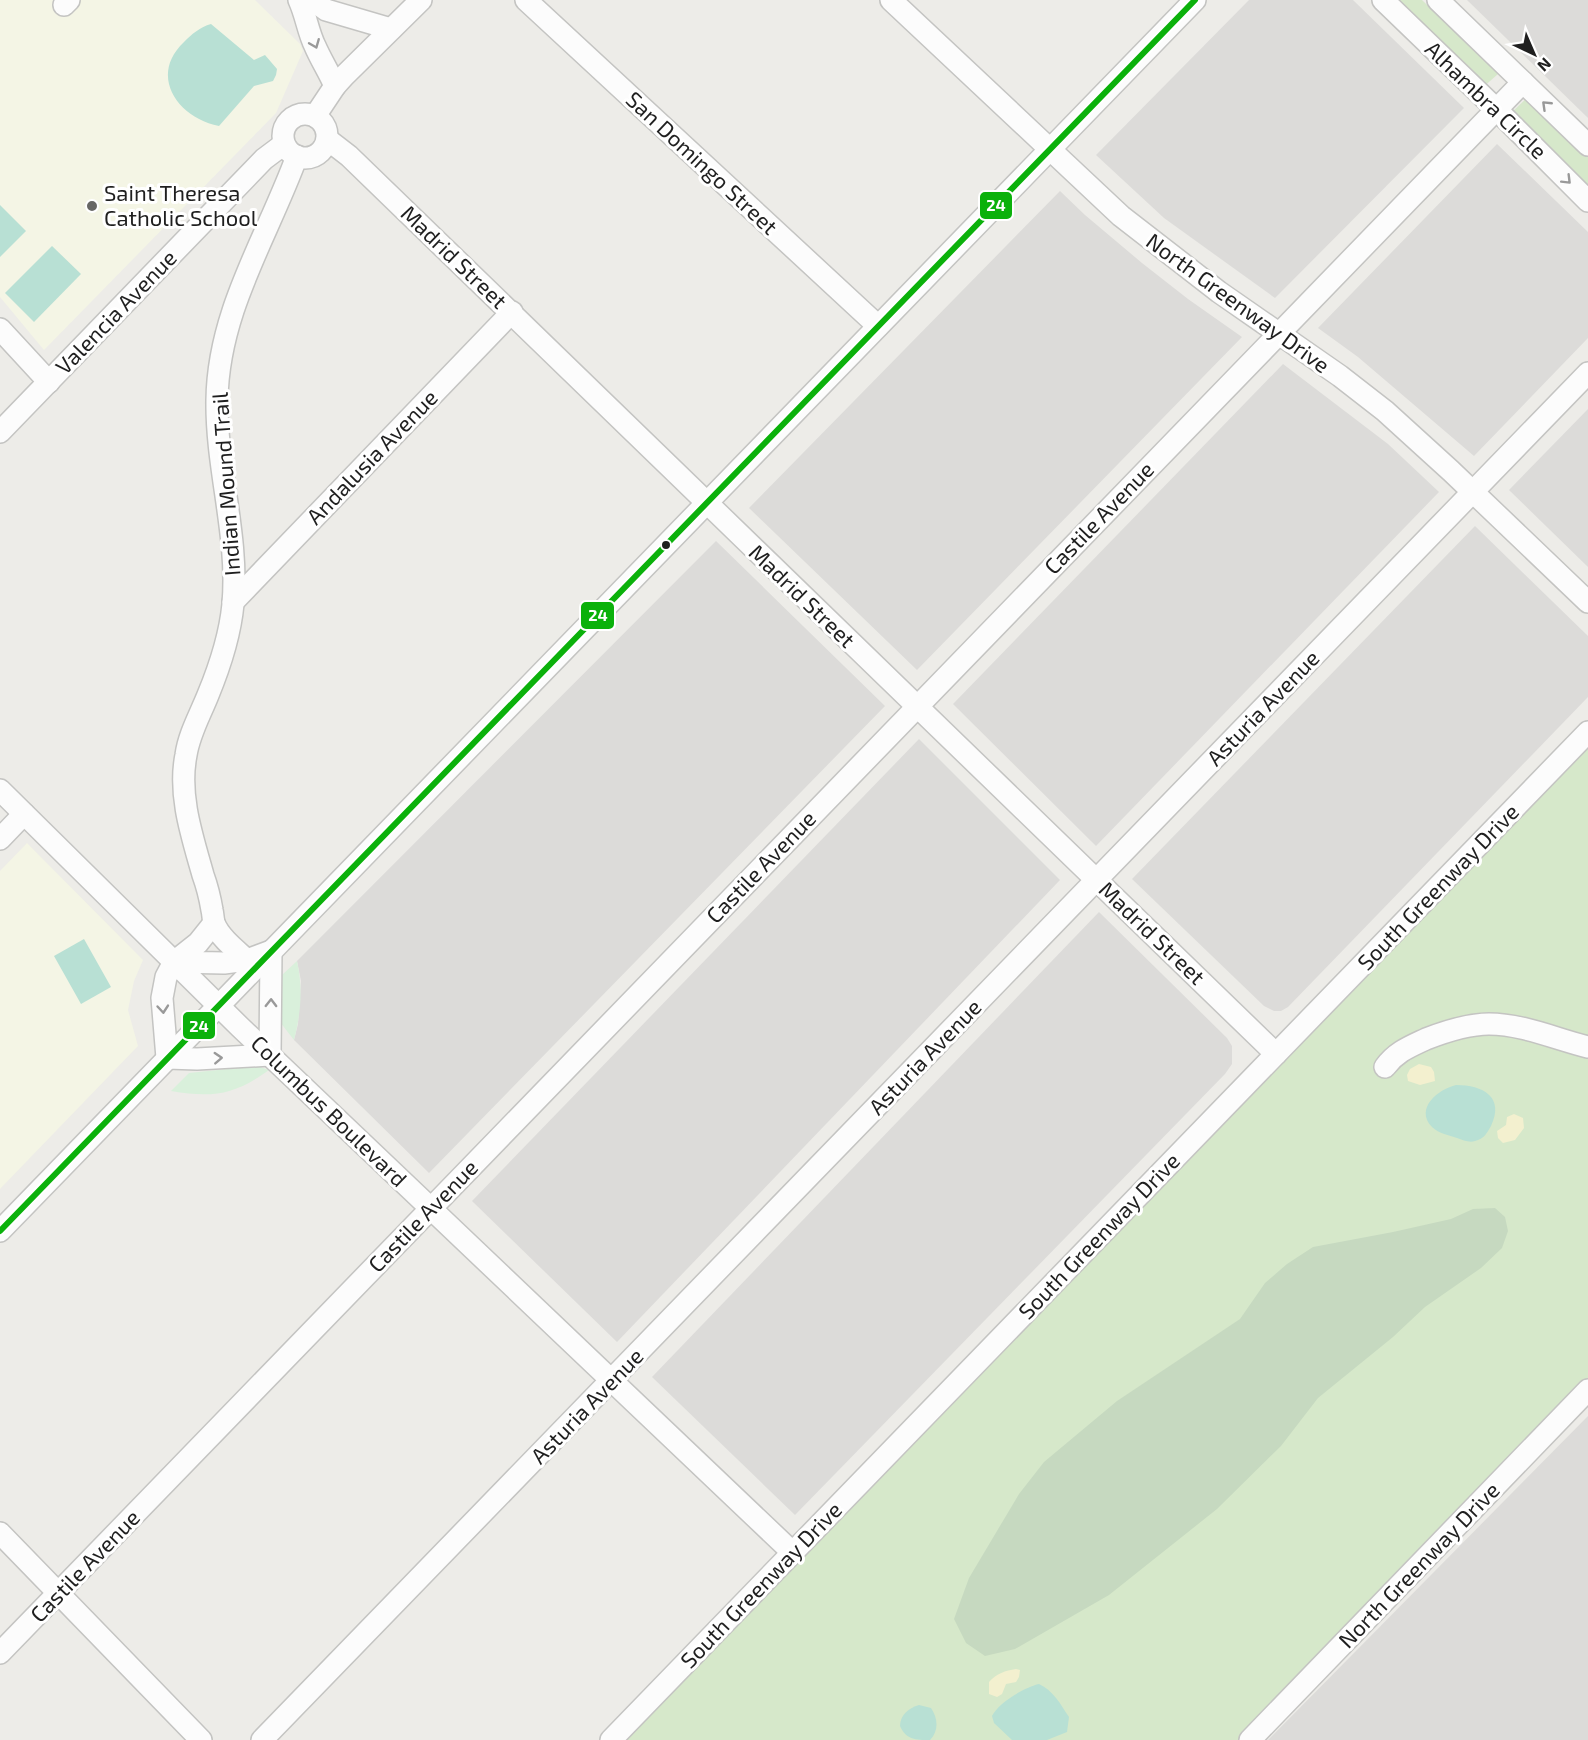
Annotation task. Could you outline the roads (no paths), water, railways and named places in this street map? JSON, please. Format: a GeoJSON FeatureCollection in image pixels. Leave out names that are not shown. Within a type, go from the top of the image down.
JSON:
{"type":"FeatureCollection","features":[{"type":"Feature","properties":{"kind":"street"},"geometry":{"type":"LineString","coordinates":[[299,0],[314,44],[335,86]]}},
{"type":"Feature","properties":{"kind":"street"},"geometry":{"type":"LineString","coordinates":[[312,0],[326,10],[391,29]]}},
{"type":"Feature","properties":{"kind":"street"},"geometry":{"type":"LineString","coordinates":[[315,116],[335,86],[421,0]]}},
{"type":"Feature","properties":{"kind":"street","name":"San Domingo Street"},"geometry":{"type":"LineString","coordinates":[[526,0],[878,326]]}},
{"type":"Feature","properties":{"kind":"street","name":"North Greenway Drive"},"geometry":{"type":"LineString","coordinates":[[891,0],[1094,192],[1150,240],[1377,405],[1472,491],[1588,602]]}},
{"type":"Feature","properties":{"kind":"street"},"geometry":{"type":"LineString","coordinates":[[0,1231],[1195,0]]}},
{"type":"Feature","properties":{"kind":"street","name":"Alhambra Circle"},"geometry":{"type":"LineString","coordinates":[[1383,0],[1588,201]]}},
{"type":"Feature","properties":{"kind":"street","name":"Alhambra Circle"},"geometry":{"type":"LineString","coordinates":[[1438,0],[1588,145]]}},
{"type":"Feature","properties":{"kind":"street","name":"Castile Avenue"},"geometry":{"type":"LineString","coordinates":[[0,1653],[1523,82]]}},
{"type":"Feature","properties":{"kind":"street"},"geometry":{"type":"LineString","coordinates":[[300,114],[315,116],[325,126],[327,139],[319,153],[305,158],[291,150],[284,129],[293,117],[300,114]]}},
{"type":"Feature","properties":{"kind":"street","name":"Madrid Street"},"geometry":{"type":"LineString","coordinates":[[327,139],[350,156],[512,312],[706,503],[1276,1054]]}},
{"type":"Feature","properties":{"kind":"street","name":"Valencia Avenue"},"geometry":{"type":"LineString","coordinates":[[0,432],[264,159],[291,150]]}},
{"type":"Feature","properties":{"kind":"street","name":"Indian Mound Trail"},"geometry":{"type":"LineString","coordinates":[[247,960],[227,942],[214,923],[190,828],[184,789],[184,772],[189,740],[222,659],[233,602],[232,536],[217,422],[221,358],[238,293],[291,150]]}},
{"type":"Feature","properties":{"kind":"street","name":"Andalusia Avenue"},"geometry":{"type":"LineString","coordinates":[[233,602],[512,312]]}},
{"type":"Feature","properties":{"kind":"street"},"geometry":{"type":"LineString","coordinates":[[0,329],[49,382]]}},
{"type":"Feature","properties":{"kind":"street","name":"Asturia Avenue"},"geometry":{"type":"LineString","coordinates":[[262,1740],[1588,373]]}},
{"type":"Feature","properties":{"kind":"street","name":"South Greenway Drive"},"geometry":{"type":"LineString","coordinates":[[611,1740],[1588,732]]}},
{"type":"Feature","properties":{"kind":"street","name":"Columbus Boulevard"},"geometry":{"type":"LineString","coordinates":[[0,790],[218,1006],[792,1552]]}},
{"type":"Feature","properties":{"kind":"street"},"geometry":{"type":"LineString","coordinates":[[0,839],[24,814]]}},
{"type":"Feature","properties":{"kind":"street"},"geometry":{"type":"LineString","coordinates":[[167,1058],[162,998],[166,977],[174,962],[198,943],[214,923]]}},
{"type":"Feature","properties":{"kind":"street"},"geometry":{"type":"LineString","coordinates":[[174,962],[224,963],[247,960],[271,951]]}},
{"type":"Feature","properties":{"kind":"street"},"geometry":{"type":"LineString","coordinates":[[167,1058],[197,1059],[270,1055],[271,951]]}},
{"type":"Feature","properties":{"kind":"street"},"geometry":{"type":"LineString","coordinates":[[1385,1067],[1392,1056],[1405,1048],[1432,1037],[1487,1024],[1505,1025],[1588,1047]]}},
{"type":"Feature","properties":{"kind":"street","name":"North Greenway Drive"},"geometry":{"type":"LineString","coordinates":[[1250,1740],[1588,1390]]}},
{"type":"Feature","properties":{"kind":"street"},"geometry":{"type":"LineString","coordinates":[[0,1533],[201,1740]]}},
{"type":"Feature","properties":{"kind":"place","name":"Saint Theresa Catholic School"},"geometry":{"type":"Point","coordinates":[92,206]}}]}
